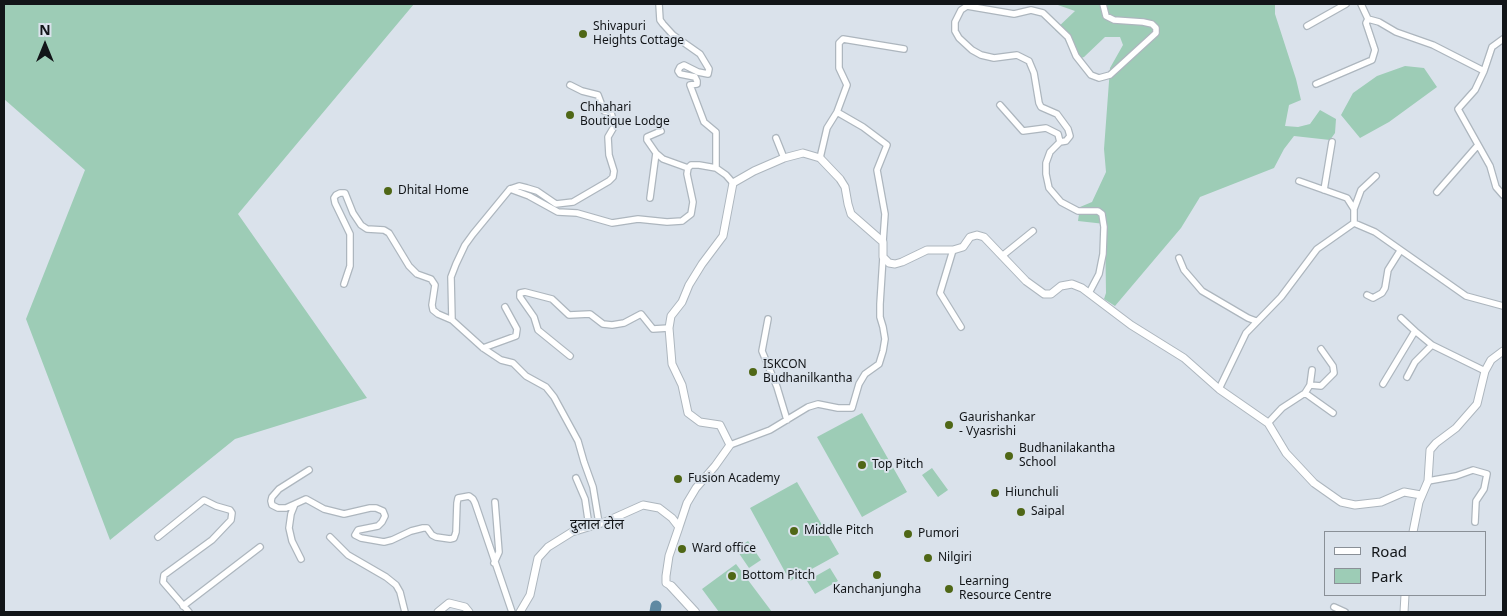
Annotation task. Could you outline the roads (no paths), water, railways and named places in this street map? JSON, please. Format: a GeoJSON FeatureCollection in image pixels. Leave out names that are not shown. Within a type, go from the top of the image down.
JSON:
{"type":"FeatureCollection","features":[{"type":"Feature","properties":{"kind":"main road"},"geometry":{"type":"LineString","coordinates":[[671,586],[695,612]]}},
{"type":"Feature","properties":{"kind":"street"},"geometry":{"type":"LineString","coordinates":[[659,4],[660,20],[663,24],[673,35],[700,54],[709,69],[708,74],[684,66],[678,70],[680,74],[695,77],[697,81],[697,84],[690,85],[704,122],[716,132],[716,168]]}},
{"type":"Feature","properties":{"kind":"street"},"geometry":{"type":"LineString","coordinates":[[1089,292],[1099,274],[1103,254],[1104,227],[1102,214],[1098,211],[1078,210],[1061,202],[1049,188],[1046,174],[1046,163],[1050,152],[1060,142],[1066,141],[1070,136],[1068,129],[1057,114],[1047,110],[1039,103],[1034,73],[1029,61],[1017,55],[994,58],[981,55],[972,50],[959,38],[955,31],[955,22],[961,10],[968,5],[1014,14],[1031,10],[1044,13],[1068,37],[1076,56],[1091,75],[1099,78],[1110,75],[1156,33],[1156,28],[1152,24],[1114,20],[1106,16],[1103,4]]}},
{"type":"Feature","properties":{"kind":"street"},"geometry":{"type":"LineString","coordinates":[[1307,26],[1346,4]]}},
{"type":"Feature","properties":{"kind":"street"},"geometry":{"type":"LineString","coordinates":[[1316,84],[1372,60],[1375,50],[1366,24],[1368,19],[1361,4]]}},
{"type":"Feature","properties":{"kind":"street"},"geometry":{"type":"LineString","coordinates":[[1368,19],[1379,22],[1396,32],[1433,45],[1484,71]]}},
{"type":"Feature","properties":{"kind":"street"},"geometry":{"type":"LineString","coordinates":[[820,158],[827,128],[837,112],[847,85],[839,68],[839,43],[843,38],[904,49]]}},
{"type":"Feature","properties":{"kind":"street"},"geometry":{"type":"LineString","coordinates":[[1503,39],[1492,46],[1484,71],[1475,90],[1458,109],[1490,166],[1496,187],[1503,195]]}},
{"type":"Feature","properties":{"kind":"street"},"geometry":{"type":"LineString","coordinates":[[452,320],[451,277],[456,264],[472,234],[510,189],[519,186],[537,191],[556,204],[573,202],[613,177],[614,171],[609,155],[608,138],[615,125],[611,113],[604,111],[598,95],[582,92],[570,85]]}},
{"type":"Feature","properties":{"kind":"street"},"geometry":{"type":"LineString","coordinates":[[1000,105],[1023,131],[1046,128],[1058,134],[1060,142]]}},
{"type":"Feature","properties":{"kind":"street"},"geometry":{"type":"LineString","coordinates":[[671,586],[666,583],[669,556],[687,503],[696,488],[715,466],[730,444],[770,430],[808,407],[818,404],[838,408],[852,408],[865,374],[879,364],[885,339],[884,327],[880,317],[885,214],[877,170],[887,145],[863,127],[837,112]]}},
{"type":"Feature","properties":{"kind":"street"},"geometry":{"type":"LineString","coordinates":[[660,131],[647,137],[656,153],[663,159],[688,168]]}},
{"type":"Feature","properties":{"kind":"street"},"geometry":{"type":"LineString","coordinates":[[776,138],[784,158]]}},
{"type":"Feature","properties":{"kind":"street"},"geometry":{"type":"LineString","coordinates":[[1324,190],[1332,142]]}},
{"type":"Feature","properties":{"kind":"street"},"geometry":{"type":"LineString","coordinates":[[1438,192],[1478,145]]}},
{"type":"Feature","properties":{"kind":"street"},"geometry":{"type":"LineString","coordinates":[[650,198],[656,153]]}},
{"type":"Feature","properties":{"kind":"street"},"geometry":{"type":"LineString","coordinates":[[730,444],[720,425],[700,422],[688,413],[682,385],[672,364],[669,328],[671,316],[682,302],[689,285],[723,236],[733,183],[754,171],[784,158],[804,153],[820,158],[846,187],[851,214],[883,242]]}},
{"type":"Feature","properties":{"kind":"street"},"geometry":{"type":"LineString","coordinates":[[688,168],[690,165],[716,168],[733,183]]}},
{"type":"Feature","properties":{"kind":"street"},"geometry":{"type":"LineString","coordinates":[[510,189],[529,196],[558,212],[577,213],[612,223],[638,219],[667,222],[682,221],[688,218],[693,210],[688,168]]}},
{"type":"Feature","properties":{"kind":"street"},"geometry":{"type":"LineString","coordinates":[[1354,223],[1354,209],[1361,190],[1376,176]]}},
{"type":"Feature","properties":{"kind":"street"},"geometry":{"type":"LineString","coordinates":[[1300,181],[1347,198],[1354,209]]}},
{"type":"Feature","properties":{"kind":"street"},"geometry":{"type":"LineString","coordinates":[[344,284],[350,266],[350,234],[334,198],[336,195],[345,193],[361,225],[367,229],[384,230],[389,233],[403,258],[417,274],[431,279],[435,285],[433,310],[452,320],[483,348],[501,360],[512,363],[526,376],[546,387],[554,397],[578,441],[593,487],[599,524]]}},
{"type":"Feature","properties":{"kind":"street"},"geometry":{"type":"LineString","coordinates":[[1219,389],[1246,333],[1256,320],[1281,297],[1317,249],[1354,223]]}},
{"type":"Feature","properties":{"kind":"street"},"geometry":{"type":"LineString","coordinates":[[1354,223],[1375,232],[1466,296],[1503,306]]}},
{"type":"Feature","properties":{"kind":"street"},"geometry":{"type":"LineString","coordinates":[[1002,256],[1034,231]]}},
{"type":"Feature","properties":{"kind":"street"},"geometry":{"type":"LineString","coordinates":[[883,257],[890,263],[895,264],[926,250],[953,250],[963,247],[970,237],[977,235],[984,237],[1026,281],[1044,294],[1051,294],[1061,286],[1072,284],[1089,292],[1131,325],[1184,358],[1219,389],[1268,423],[1286,453],[1314,483],[1341,502],[1355,505],[1381,502],[1404,492],[1421,495]]}},
{"type":"Feature","properties":{"kind":"street"},"geometry":{"type":"LineString","coordinates":[[953,250],[940,293],[961,327]]}},
{"type":"Feature","properties":{"kind":"street"},"geometry":{"type":"LineString","coordinates":[[1368,295],[1373,298],[1382,293],[1385,288],[1388,270],[1400,251]]}},
{"type":"Feature","properties":{"kind":"street"},"geometry":{"type":"LineString","coordinates":[[1179,258],[1184,270],[1202,291],[1248,318],[1256,320]]}},
{"type":"Feature","properties":{"kind":"street"},"geometry":{"type":"LineString","coordinates":[[570,356],[538,330],[534,317],[520,297],[520,293],[525,292],[552,299],[569,315],[590,314],[604,324],[624,323],[640,314],[653,329],[669,328]]}},
{"type":"Feature","properties":{"kind":"street"},"geometry":{"type":"LineString","coordinates":[[483,348],[516,336],[517,329],[505,307]]}},
{"type":"Feature","properties":{"kind":"street"},"geometry":{"type":"LineString","coordinates":[[1401,318],[1432,345],[1485,371]]}},
{"type":"Feature","properties":{"kind":"street"},"geometry":{"type":"LineString","coordinates":[[768,319],[762,351],[787,420]]}},
{"type":"Feature","properties":{"kind":"street"},"geometry":{"type":"LineString","coordinates":[[1383,384],[1415,331]]}},
{"type":"Feature","properties":{"kind":"street"},"geometry":{"type":"LineString","coordinates":[[1406,377],[1415,362],[1432,345]]}},
{"type":"Feature","properties":{"kind":"street"},"geometry":{"type":"LineString","coordinates":[[1310,385],[1322,386],[1334,373],[1333,366],[1322,349]]}},
{"type":"Feature","properties":{"kind":"street"},"geometry":{"type":"LineString","coordinates":[[1413,531],[1421,495],[1428,481],[1430,450],[1456,428],[1477,404],[1485,371],[1490,360],[1503,350]]}},
{"type":"Feature","properties":{"kind":"street"},"geometry":{"type":"LineString","coordinates":[[1268,423],[1282,408],[1305,393],[1310,385],[1312,370]]}},
{"type":"Feature","properties":{"kind":"street"},"geometry":{"type":"LineString","coordinates":[[1305,393],[1333,413]]}},
{"type":"Feature","properties":{"kind":"street"},"geometry":{"type":"LineString","coordinates":[[309,470],[279,490],[272,497],[272,505],[278,508],[286,508],[306,498],[324,509],[344,514],[370,508],[383,511],[384,516],[378,526],[358,530],[355,535],[361,538],[384,542],[423,528],[427,528],[436,537],[454,538],[458,498],[468,496],[475,503],[512,612]]}},
{"type":"Feature","properties":{"kind":"street"},"geometry":{"type":"LineString","coordinates":[[1428,481],[1473,470],[1487,474],[1484,489],[1476,501],[1475,522]]}},
{"type":"Feature","properties":{"kind":"street"},"geometry":{"type":"LineString","coordinates":[[576,478],[586,499],[589,526]]}},
{"type":"Feature","properties":{"kind":"street"},"geometry":{"type":"LineString","coordinates":[[158,537],[204,500],[230,510],[232,513],[230,520],[212,540],[164,575],[163,582],[189,612],[194,612]]}},
{"type":"Feature","properties":{"kind":"street"},"geometry":{"type":"LineString","coordinates":[[494,563],[499,552],[495,502]]}},
{"type":"Feature","properties":{"kind":"street"},"geometry":{"type":"LineString","coordinates":[[295,504],[288,528],[301,559]]}},
{"type":"Feature","properties":{"kind":"street"},"geometry":{"type":"LineString","coordinates":[[520,612],[530,595],[538,558],[560,539],[572,532],[599,524],[643,505],[659,508],[672,518],[679,527]]}},
{"type":"Feature","properties":{"kind":"street"},"geometry":{"type":"LineString","coordinates":[[330,537],[348,555],[396,585],[400,592],[405,612]]}},
{"type":"Feature","properties":{"kind":"street"},"geometry":{"type":"LineString","coordinates":[[183,606],[260,547]]}},
{"type":"Feature","properties":{"kind":"street"},"geometry":{"type":"LineString","coordinates":[[1404,612],[1406,596]]}},
{"type":"Feature","properties":{"kind":"street"},"geometry":{"type":"LineString","coordinates":[[438,612],[449,604],[465,607],[469,612]]}},
{"type":"Feature","properties":{"kind":"street"},"geometry":{"type":"LineString","coordinates":[[1334,606],[1345,612]]}},
{"type":"Feature","properties":{"kind":"waterway"},"geometry":{"type":"LineString","coordinates":[[655,612],[656,606]]}},
{"type":"Feature","properties":{"kind":"place","name":"Shivapuri Heights Cottage"},"geometry":{"type":"Point","coordinates":[583,34]}},
{"type":"Feature","properties":{"kind":"place","name":"Chhahari Boutique Lodge"},"geometry":{"type":"Point","coordinates":[570,115]}},
{"type":"Feature","properties":{"kind":"place","name":"Dhital Home"},"geometry":{"type":"Point","coordinates":[388,191]}},
{"type":"Feature","properties":{"kind":"place","name":"ISKCON Budhanilkantha"},"geometry":{"type":"Point","coordinates":[753,372]}},
{"type":"Feature","properties":{"kind":"place","name":"Gaurishankar - Vyasrishi"},"geometry":{"type":"Point","coordinates":[949,425]}},
{"type":"Feature","properties":{"kind":"place","name":"Budhanilakantha School"},"geometry":{"type":"Point","coordinates":[1009,456]}},
{"type":"Feature","properties":{"kind":"place","name":"Top Pitch"},"geometry":{"type":"Point","coordinates":[862,465]}},
{"type":"Feature","properties":{"kind":"place","name":"Fusion Academy"},"geometry":{"type":"Point","coordinates":[678,479]}},
{"type":"Feature","properties":{"kind":"place","name":"Hiunchuli"},"geometry":{"type":"Point","coordinates":[995,493]}},
{"type":"Feature","properties":{"kind":"place","name":"Saipal"},"geometry":{"type":"Point","coordinates":[1021,512]}},
{"type":"Feature","properties":{"kind":"place","name":"Middle Pitch"},"geometry":{"type":"Point","coordinates":[794,531]}},
{"type":"Feature","properties":{"kind":"place","name":"Pumori"},"geometry":{"type":"Point","coordinates":[908,534]}},
{"type":"Feature","properties":{"kind":"place","name":"Ward office"},"geometry":{"type":"Point","coordinates":[682,549]}},
{"type":"Feature","properties":{"kind":"place","name":"Nilgiri"},"geometry":{"type":"Point","coordinates":[928,558]}},
{"type":"Feature","properties":{"kind":"place","name":"Kanchanjungha"},"geometry":{"type":"Point","coordinates":[877,575]}},
{"type":"Feature","properties":{"kind":"place","name":"Bottom Pitch"},"geometry":{"type":"Point","coordinates":[732,576]}},
{"type":"Feature","properties":{"kind":"place","name":"Learning Resource Centre"},"geometry":{"type":"Point","coordinates":[949,589]}},
{"type":"Feature","properties":{"kind":"district","name":"दुलाल टोल"},"geometry":{"type":"Point","coordinates":[597,525]}}]}
